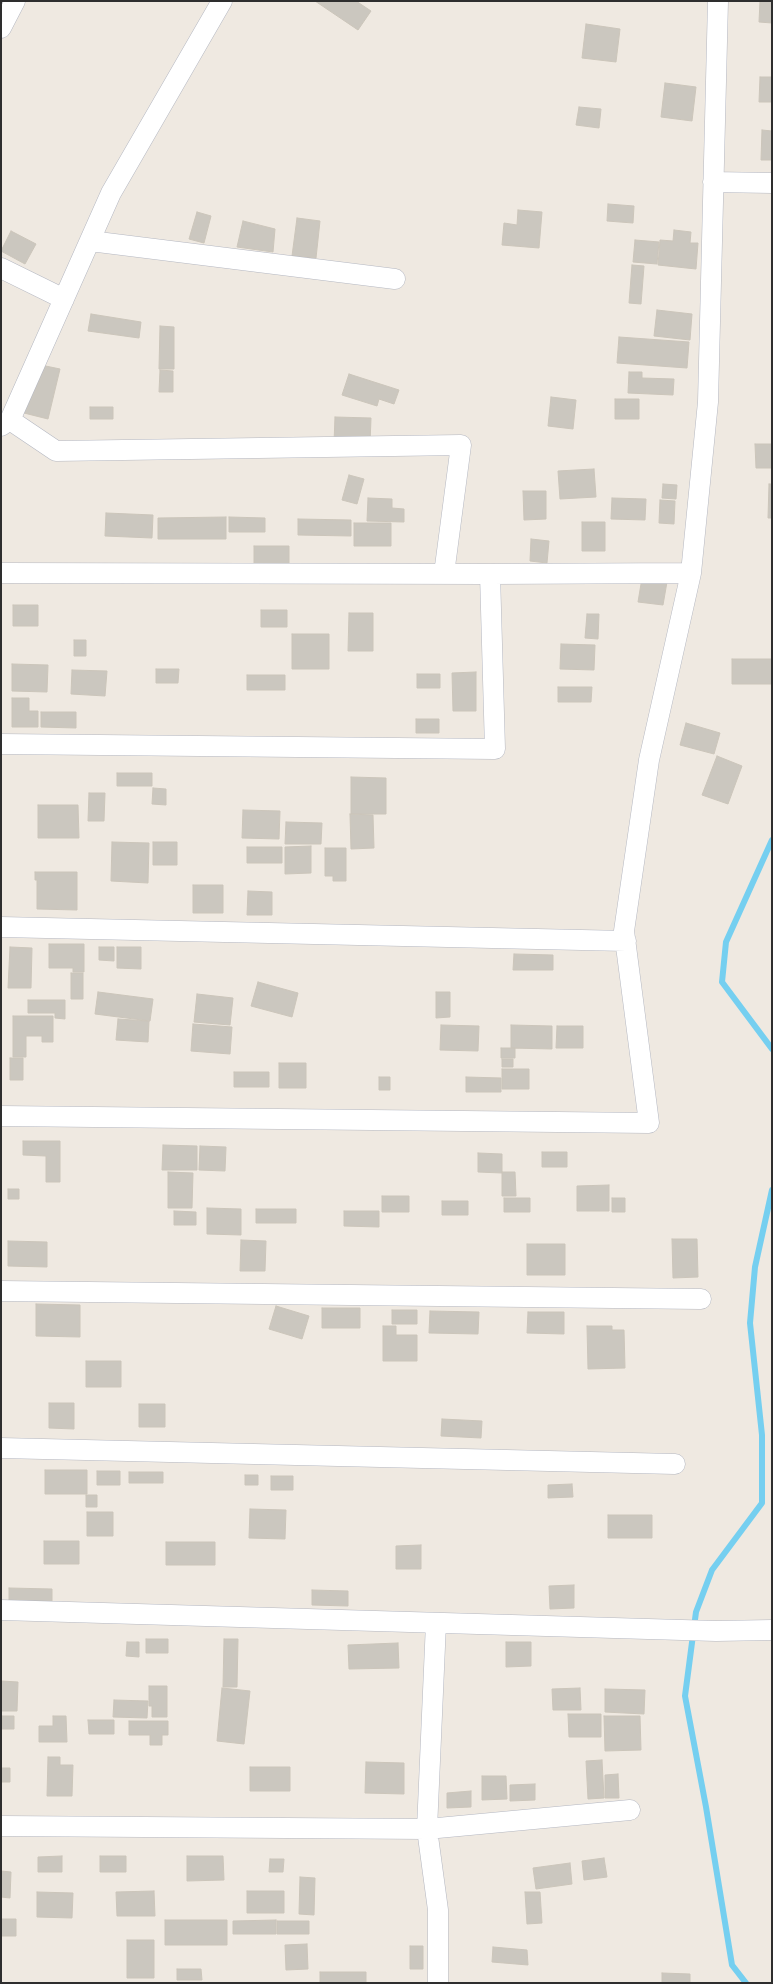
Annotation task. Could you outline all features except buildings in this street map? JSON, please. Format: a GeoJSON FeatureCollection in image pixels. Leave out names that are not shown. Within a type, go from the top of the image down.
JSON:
{"type":"FeatureCollection","features":[{"type":"Feature","properties":{"kind":"street"},"geometry":{"type":"LineString","coordinates":[[222,1],[111,193],[64,298],[7,415],[56,451],[461,445],[444,574]]}},
{"type":"Feature","properties":{"kind":"street"},"geometry":{"type":"LineString","coordinates":[[1,1116],[650,1123],[624,931],[650,760],[691,573],[708,402],[718,1]]}},
{"type":"Feature","properties":{"kind":"street"},"geometry":{"type":"LineString","coordinates":[[1,28],[9,4]]}},
{"type":"Feature","properties":{"kind":"street"},"geometry":{"type":"LineString","coordinates":[[713,182],[772,183]]}},
{"type":"Feature","properties":{"kind":"street"},"geometry":{"type":"LineString","coordinates":[[90,241],[395,279]]}},
{"type":"Feature","properties":{"kind":"street"},"geometry":{"type":"LineString","coordinates":[[1,268],[64,298]]}},
{"type":"Feature","properties":{"kind":"street"},"geometry":{"type":"LineString","coordinates":[[1,573],[691,573]]}},
{"type":"Feature","properties":{"kind":"street"},"geometry":{"type":"LineString","coordinates":[[1,744],[494,749],[490,574]]}},
{"type":"Feature","properties":{"kind":"street"},"geometry":{"type":"LineString","coordinates":[[1,927],[626,941]]}},
{"type":"Feature","properties":{"kind":"street"},"geometry":{"type":"LineString","coordinates":[[1,1291],[701,1299]]}},
{"type":"Feature","properties":{"kind":"street"},"geometry":{"type":"LineString","coordinates":[[1,1448],[675,1464]]}},
{"type":"Feature","properties":{"kind":"street"},"geometry":{"type":"LineString","coordinates":[[1,1610],[664,1630],[772,1630]]}},
{"type":"Feature","properties":{"kind":"street"},"geometry":{"type":"LineString","coordinates":[[436,1623],[427,1829],[438,1910],[438,1983]]}},
{"type":"Feature","properties":{"kind":"street"},"geometry":{"type":"LineString","coordinates":[[1,1826],[427,1829],[630,1810]]}},
{"type":"Feature","properties":{"kind":"waterway"},"geometry":{"type":"LineString","coordinates":[[772,840],[726,942],[722,982],[772,1049]]}},
{"type":"Feature","properties":{"kind":"waterway"},"geometry":{"type":"LineString","coordinates":[[746,1983],[732,1965],[706,1807],[685,1696],[696,1612],[712,1570],[762,1503],[762,1435],[750,1323],[755,1267],[772,1190]]}}]}
